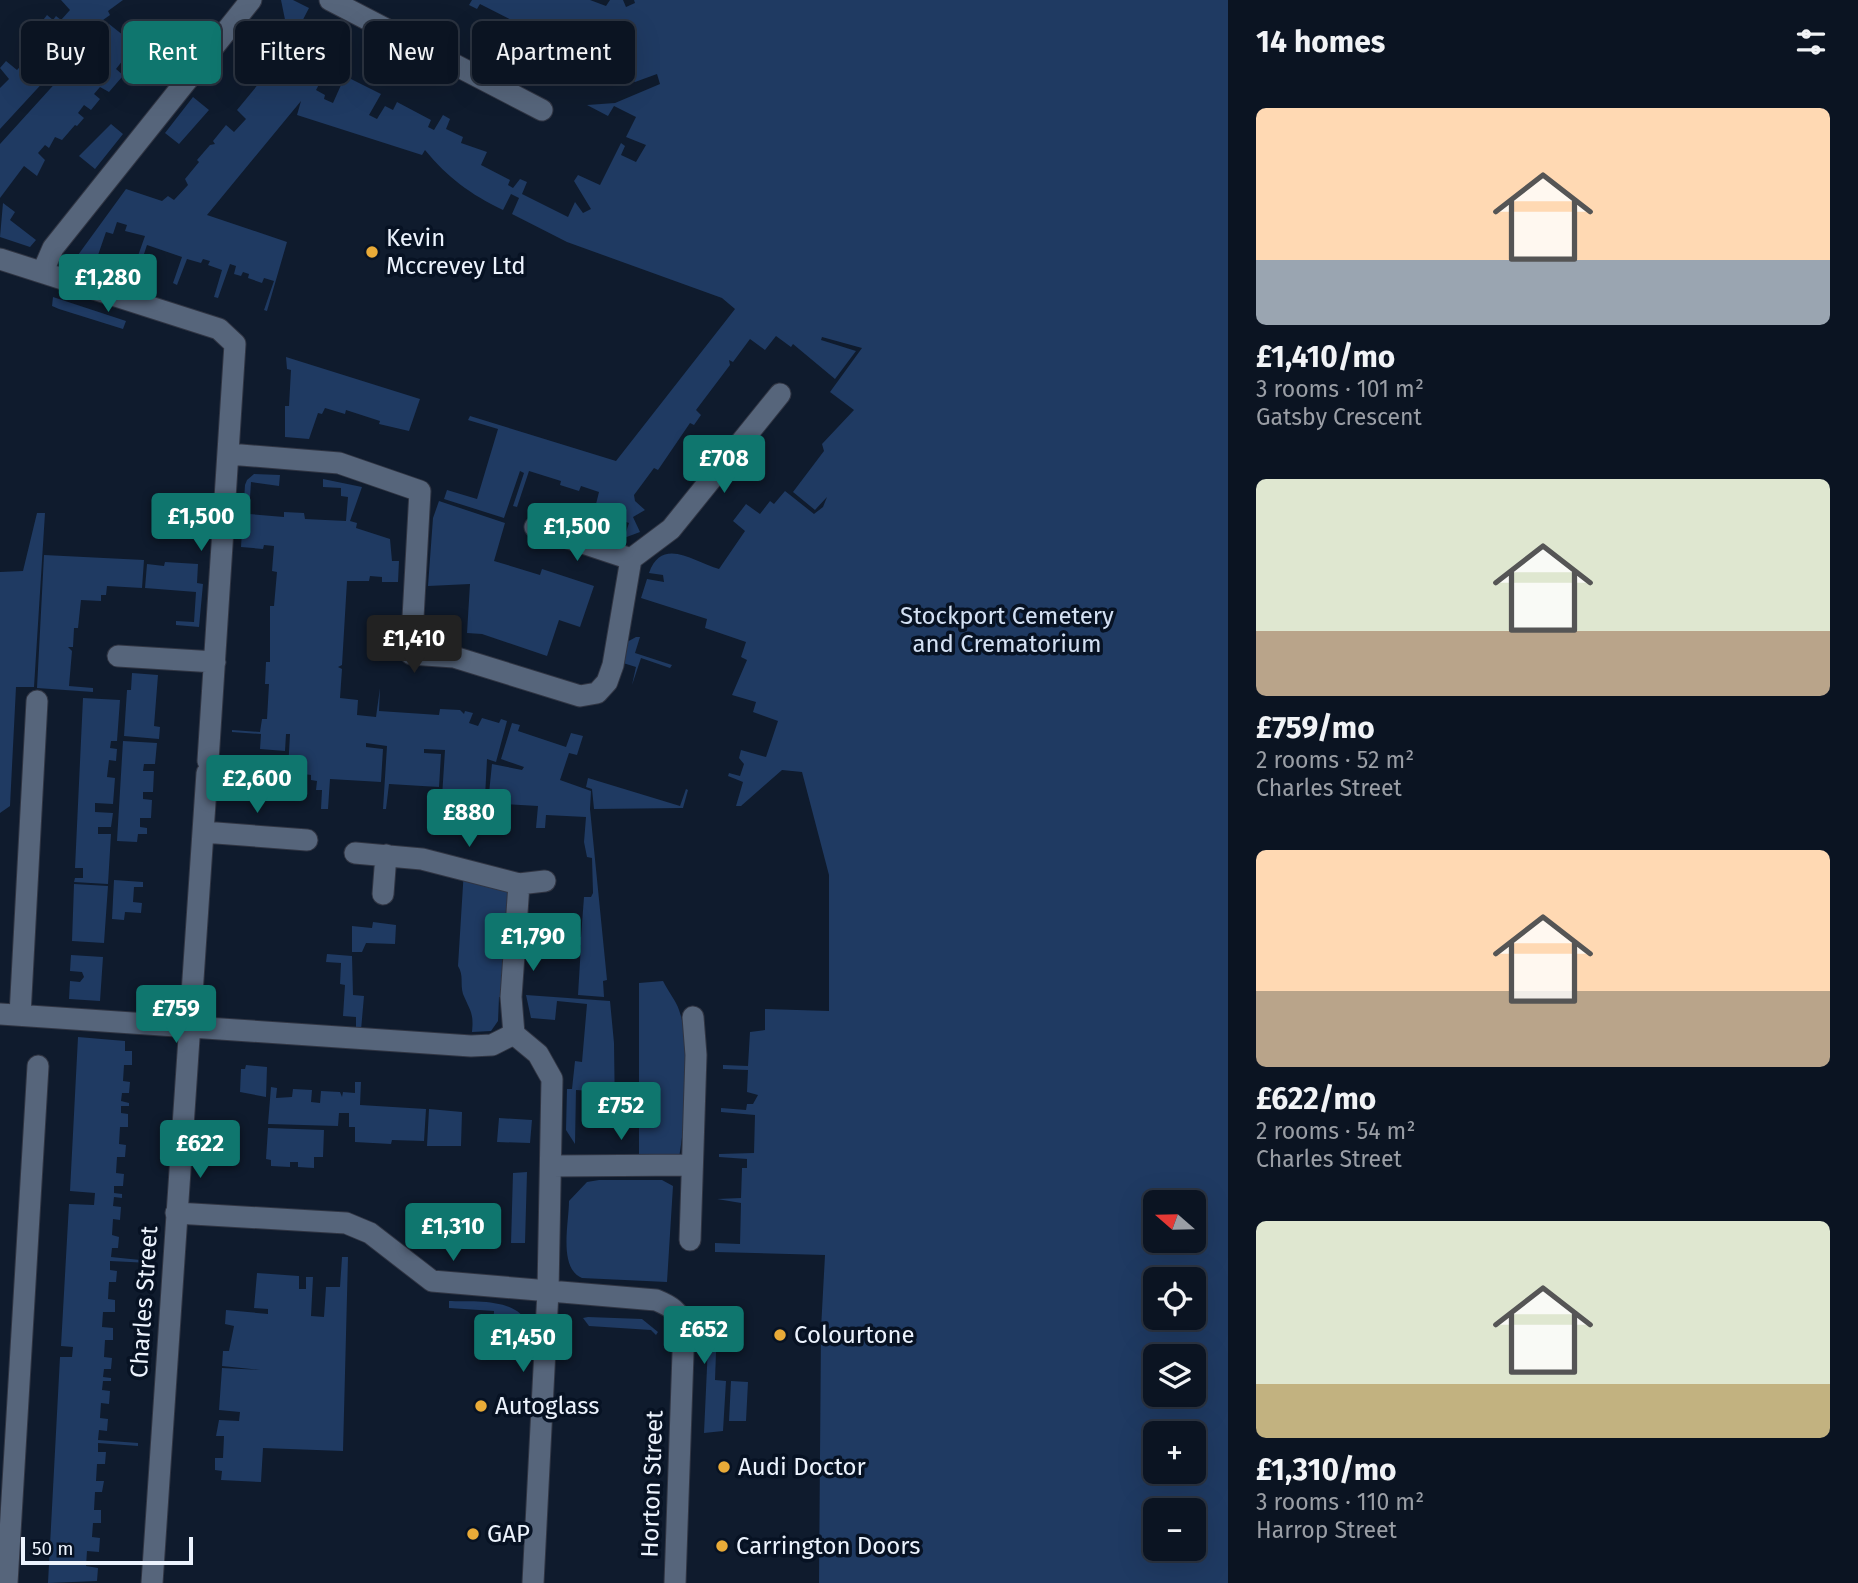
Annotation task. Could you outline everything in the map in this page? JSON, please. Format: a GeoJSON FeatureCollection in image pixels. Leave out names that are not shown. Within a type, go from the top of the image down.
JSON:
{"type":"FeatureCollection","features":[{"type":"Feature","properties":{"kind":"street"},"geometry":{"type":"LineString","coordinates":[[0,259],[43,271],[53,248],[251,0]]}},
{"type":"Feature","properties":{"kind":"street"},"geometry":{"type":"LineString","coordinates":[[330,0],[542,110]]}},
{"type":"Feature","properties":{"kind":"street","name":"Charles Street"},"geometry":{"type":"LineString","coordinates":[[43,271],[219,329],[235,344],[152,1583]]}},
{"type":"Feature","properties":{"kind":"street"},"geometry":{"type":"LineString","coordinates":[[229,454],[339,463],[419,491],[411,654],[453,657],[580,696],[597,693],[607,682],[613,665],[631,559],[671,529],[780,394]]}},
{"type":"Feature","properties":{"kind":"street"},"geometry":{"type":"LineString","coordinates":[[535,527],[631,559]]}},
{"type":"Feature","properties":{"kind":"street"},"geometry":{"type":"LineString","coordinates":[[118,656],[215,662]]}},
{"type":"Feature","properties":{"kind":"street"},"geometry":{"type":"LineString","coordinates":[[37,701],[10,1014],[482,1046],[514,1034]]}},
{"type":"Feature","properties":{"kind":"street"},"geometry":{"type":"LineString","coordinates":[[203,832],[307,841]]}},
{"type":"Feature","properties":{"kind":"street"},"geometry":{"type":"LineString","coordinates":[[355,853],[386,855],[442,874],[519,884],[545,881]]}},
{"type":"Feature","properties":{"kind":"street"},"geometry":{"type":"LineString","coordinates":[[383,894],[386,855]]}},
{"type":"Feature","properties":{"kind":"street"},"geometry":{"type":"LineString","coordinates":[[519,884],[511,997],[514,1034],[538,1054],[552,1079],[548,1291],[533,1583]]}},
{"type":"Feature","properties":{"kind":"street"},"geometry":{"type":"LineString","coordinates":[[690,1240],[696,1055],[693,1017]]}},
{"type":"Feature","properties":{"kind":"street"},"geometry":{"type":"LineString","coordinates":[[7,1583],[5,1527],[38,1066]]}},
{"type":"Feature","properties":{"kind":"street"},"geometry":{"type":"LineString","coordinates":[[551,1166],[691,1165]]}},
{"type":"Feature","properties":{"kind":"street","name":"Horton Street"},"geometry":{"type":"LineString","coordinates":[[176,1213],[346,1223],[370,1233],[432,1281],[656,1300],[678,1312],[684,1325],[675,1583]]}},
{"type":"Feature","properties":{"kind":"green space"},"geometry":{"type":"Polygon","coordinates":[[[61,0],[123,0],[108,11],[110,15],[102,21],[42,21],[47,15],[53,20],[56,16],[61,20],[70,10],[61,0]]]}},
{"type":"Feature","properties":{"kind":"green space","name":"Stockport Cemetery and Crematorium"},"geometry":{"type":"Polygon","coordinates":[[[281,0],[293,0],[309,8],[302,21],[285,21],[281,0]]]}},
{"type":"Feature","properties":{"kind":"green space","name":"Stockport Cemetery and Crematorium"},"geometry":{"type":"Polygon","coordinates":[[[472,0],[590,0],[606,6],[610,0],[623,0],[626,7],[635,3],[634,0],[1228,0],[1228,1583],[819,1583],[821,1329],[825,1255],[715,1252],[715,1243],[740,1244],[741,1203],[717,1199],[741,1198],[742,1168],[747,1168],[747,1159],[719,1157],[719,1154],[754,1153],[755,1115],[721,1112],[721,1108],[746,1110],[747,1104],[753,1104],[758,1095],[747,1092],[748,1070],[723,1069],[723,1065],[748,1066],[750,1032],[765,1030],[765,1009],[829,1011],[829,875],[802,772],[782,770],[741,806],[736,806],[743,782],[728,776],[729,773],[740,776],[744,764],[739,758],[741,750],[766,757],[778,721],[753,712],[756,702],[732,695],[747,660],[741,657],[746,642],[705,628],[707,619],[641,598],[647,579],[664,582],[663,575],[649,573],[662,556],[680,554],[719,569],[745,531],[733,521],[746,504],[760,514],[770,501],[774,504],[785,491],[814,514],[823,507],[827,497],[815,510],[793,492],[824,451],[822,444],[854,410],[830,392],[862,348],[822,337],[821,340],[856,351],[835,379],[793,344],[791,347],[776,336],[765,350],[750,339],[733,362],[729,360],[730,365],[696,410],[701,415],[694,425],[690,423],[658,470],[654,468],[634,495],[635,501],[645,510],[633,517],[640,532],[624,538],[629,523],[623,521],[622,512],[596,504],[599,492],[581,486],[579,491],[560,485],[561,481],[529,471],[517,507],[513,506],[524,473],[520,471],[504,518],[444,499],[447,490],[477,499],[498,429],[468,420],[470,416],[616,461],[735,309],[722,298],[567,242],[512,214],[519,198],[511,194],[503,210],[491,204],[451,177],[425,150],[422,155],[297,115],[301,101],[207,215],[287,242],[267,311],[264,310],[274,281],[264,278],[262,283],[248,278],[249,274],[243,272],[241,276],[234,274],[236,266],[230,264],[218,298],[214,297],[222,270],[208,265],[210,261],[203,259],[201,263],[187,259],[177,285],[173,283],[182,257],[147,245],[138,272],[133,270],[145,236],[125,231],[127,225],[117,222],[113,234],[106,232],[97,258],[113,263],[110,274],[80,264],[78,255],[126,189],[162,201],[168,196],[174,200],[188,185],[185,179],[199,162],[197,160],[210,145],[215,144],[213,141],[226,125],[234,132],[246,119],[237,110],[258,84],[319,84],[316,90],[325,95],[324,99],[333,103],[341,84],[350,84],[350,78],[381,94],[369,115],[377,119],[385,106],[393,110],[397,102],[431,120],[428,127],[434,130],[443,115],[450,119],[446,129],[463,137],[461,143],[487,152],[481,165],[510,180],[508,185],[513,188],[520,179],[527,182],[522,194],[568,217],[575,202],[583,213],[591,209],[574,181],[578,175],[600,185],[621,143],[625,146],[621,155],[636,162],[646,145],[626,137],[636,117],[614,106],[608,116],[587,105],[615,103],[660,84],[657,74],[635,82],[635,21],[513,21],[480,4],[477,9],[469,5],[472,0]]]}},
{"type":"Feature","properties":{"kind":"green space"},"geometry":{"type":"Polygon","coordinates":[[[109,24],[123,35],[123,60],[116,69],[122,77],[109,92],[100,87],[94,94],[100,99],[91,110],[84,105],[78,113],[84,118],[77,126],[62,140],[55,137],[49,148],[45,145],[38,153],[45,160],[37,176],[24,166],[0,198],[0,144],[54,84],[109,84],[109,24]]]}},
{"type":"Feature","properties":{"kind":"green space"},"geometry":{"type":"Polygon","coordinates":[[[6,61],[17,70],[21,66],[21,84],[42,84],[0,129],[0,88],[9,79],[0,68],[6,61]]]}},
{"type":"Feature","properties":{"kind":"green space"},"geometry":{"type":"Polygon","coordinates":[[[193,97],[209,110],[179,144],[165,133],[193,97]]]}},
{"type":"Feature","properties":{"kind":"green space"},"geometry":{"type":"Polygon","coordinates":[[[111,124],[123,134],[95,169],[79,156],[111,124]]]}},
{"type":"Feature","properties":{"kind":"green space"},"geometry":{"type":"Polygon","coordinates":[[[3,203],[15,212],[10,220],[36,240],[30,247],[0,237],[3,203]]]}},
{"type":"Feature","properties":{"kind":"green space"},"geometry":{"type":"Polygon","coordinates":[[[53,297],[126,321],[123,329],[52,306],[53,297]]]}},
{"type":"Feature","properties":{"kind":"green space"},"geometry":{"type":"Polygon","coordinates":[[[286,357],[420,399],[409,431],[379,424],[380,421],[346,410],[345,414],[325,408],[322,414],[318,413],[309,439],[285,437],[285,406],[289,406],[291,370],[287,369],[286,357]]]}},
{"type":"Feature","properties":{"kind":"green space"},"geometry":{"type":"Polygon","coordinates":[[[254,474],[280,475],[279,486],[251,482],[249,514],[284,517],[284,512],[304,513],[305,519],[346,521],[348,497],[341,496],[341,488],[323,487],[323,479],[362,487],[350,521],[357,523],[356,528],[390,539],[392,561],[399,561],[398,582],[382,582],[382,577],[370,576],[369,581],[347,581],[342,665],[338,667],[342,669],[340,698],[358,700],[357,715],[376,717],[380,688],[379,711],[439,715],[440,709],[460,710],[464,714],[465,711],[473,713],[469,723],[478,726],[482,718],[499,723],[501,719],[507,721],[496,762],[487,759],[484,817],[479,817],[480,792],[447,790],[445,813],[441,813],[445,750],[424,749],[424,753],[441,754],[439,787],[389,784],[386,809],[383,809],[387,746],[366,743],[366,747],[383,749],[381,782],[330,779],[328,809],[321,809],[322,790],[316,790],[317,781],[311,780],[311,775],[304,774],[303,780],[297,780],[296,789],[287,788],[290,734],[286,734],[285,751],[260,749],[261,734],[232,732],[260,732],[262,719],[267,719],[269,684],[265,684],[266,662],[270,662],[270,606],[274,606],[277,572],[272,571],[274,546],[264,545],[263,549],[241,547],[245,485],[254,474]]]}},
{"type":"Feature","properties":{"kind":"green space"},"geometry":{"type":"Polygon","coordinates":[[[439,501],[505,523],[494,561],[540,575],[542,569],[594,586],[580,627],[559,620],[547,656],[482,634],[467,633],[470,584],[428,586],[433,518],[439,501]]]}},
{"type":"Feature","properties":{"kind":"green space"},"geometry":{"type":"Polygon","coordinates":[[[37,513],[45,513],[34,687],[16,687],[10,806],[0,813],[0,572],[23,571],[37,513]]]}},
{"type":"Feature","properties":{"kind":"green space"},"geometry":{"type":"Polygon","coordinates":[[[44,555],[144,560],[142,588],[107,586],[106,595],[101,595],[101,601],[81,600],[78,628],[74,628],[73,647],[68,647],[72,651],[69,686],[93,688],[93,692],[37,688],[44,555]]]}},
{"type":"Feature","properties":{"kind":"green space"},"geometry":{"type":"Polygon","coordinates":[[[165,562],[198,564],[197,583],[203,584],[199,627],[176,625],[176,621],[194,622],[196,592],[145,588],[147,564],[164,566],[165,562]]]}},
{"type":"Feature","properties":{"kind":"green space"},"geometry":{"type":"Polygon","coordinates":[[[640,637],[635,653],[672,665],[670,668],[641,658],[632,685],[636,667],[623,663],[627,642],[640,637]]]}},
{"type":"Feature","properties":{"kind":"green space"},"geometry":{"type":"Polygon","coordinates":[[[132,673],[158,675],[154,726],[160,727],[159,739],[124,736],[127,690],[131,690],[132,673]]]}},
{"type":"Feature","properties":{"kind":"green space"},"geometry":{"type":"Polygon","coordinates":[[[83,698],[120,700],[117,741],[111,741],[110,748],[117,749],[116,761],[109,760],[107,777],[115,778],[113,804],[95,803],[95,812],[113,813],[111,827],[98,827],[98,834],[111,834],[108,884],[74,882],[75,878],[83,878],[83,868],[75,868],[83,698]]]}},
{"type":"Feature","properties":{"kind":"green space"},"geometry":{"type":"Polygon","coordinates":[[[512,723],[520,725],[518,731],[566,747],[571,733],[583,736],[577,755],[569,753],[560,780],[591,791],[590,809],[607,980],[603,981],[604,997],[578,995],[581,945],[557,943],[558,936],[581,937],[584,897],[591,897],[593,893],[592,858],[587,857],[584,842],[586,817],[546,815],[545,828],[536,828],[538,806],[488,803],[492,764],[522,770],[524,767],[501,759],[512,723]]]}},
{"type":"Feature","properties":{"kind":"green space"},"geometry":{"type":"Polygon","coordinates":[[[123,741],[157,743],[155,764],[144,764],[143,771],[154,771],[153,792],[143,792],[143,799],[152,800],[151,818],[140,818],[140,827],[147,828],[147,834],[138,834],[137,842],[117,841],[123,741]]]}},
{"type":"Feature","properties":{"kind":"green space"},"geometry":{"type":"Polygon","coordinates":[[[588,778],[680,806],[686,789],[688,790],[683,808],[594,809],[592,789],[586,787],[588,778]]]}},
{"type":"Feature","properties":{"kind":"green space"},"geometry":{"type":"Polygon","coordinates":[[[464,869],[519,884],[511,997],[499,997],[498,1021],[491,1031],[472,1032],[472,1016],[463,994],[458,966],[464,869]]]}},
{"type":"Feature","properties":{"kind":"green space"},"geometry":{"type":"Polygon","coordinates":[[[114,880],[143,882],[143,887],[134,887],[133,902],[142,903],[141,913],[125,912],[124,920],[112,919],[114,880]]]}},
{"type":"Feature","properties":{"kind":"green space"},"geometry":{"type":"Polygon","coordinates":[[[74,884],[108,886],[104,943],[72,941],[74,884]]]}},
{"type":"Feature","properties":{"kind":"green space"},"geometry":{"type":"Polygon","coordinates":[[[373,922],[396,925],[395,944],[366,943],[362,952],[352,952],[352,926],[372,928],[373,922]]]}},
{"type":"Feature","properties":{"kind":"green space"},"geometry":{"type":"Polygon","coordinates":[[[327,954],[352,956],[353,995],[364,996],[361,1030],[356,1029],[356,1017],[343,1016],[345,985],[340,984],[341,963],[326,962],[327,954]]]}},
{"type":"Feature","properties":{"kind":"green space"},"geometry":{"type":"Polygon","coordinates":[[[71,955],[103,957],[100,1001],[69,999],[70,981],[80,982],[84,977],[82,972],[70,971],[71,955]]]}},
{"type":"Feature","properties":{"kind":"green space"},"geometry":{"type":"Polygon","coordinates":[[[663,981],[679,1010],[686,1045],[685,1108],[678,1164],[639,1163],[639,983],[663,981]]]}},
{"type":"Feature","properties":{"kind":"green space"},"geometry":{"type":"Polygon","coordinates":[[[526,995],[610,1001],[614,1043],[615,1116],[609,1116],[609,1092],[576,1090],[575,1144],[566,1130],[567,1089],[572,1089],[575,1061],[582,1062],[587,1004],[557,1001],[555,1020],[531,1018],[526,995]]]}},
{"type":"Feature","properties":{"kind":"green space"},"geometry":{"type":"Polygon","coordinates":[[[78,1037],[125,1041],[125,1051],[132,1051],[132,1065],[124,1065],[123,1081],[130,1082],[129,1093],[122,1093],[121,1101],[129,1103],[129,1106],[121,1106],[121,1113],[128,1114],[128,1127],[120,1127],[119,1144],[126,1145],[125,1157],[117,1157],[116,1173],[124,1174],[123,1186],[114,1186],[114,1193],[122,1194],[122,1198],[114,1197],[113,1206],[121,1207],[120,1220],[113,1219],[112,1235],[119,1237],[118,1248],[112,1248],[111,1257],[150,1263],[110,1261],[110,1270],[117,1271],[116,1282],[109,1282],[108,1299],[115,1300],[115,1312],[103,1312],[102,1327],[113,1328],[113,1340],[105,1340],[104,1357],[112,1358],[111,1369],[104,1369],[103,1377],[111,1378],[111,1381],[103,1381],[102,1390],[110,1391],[109,1404],[101,1403],[100,1418],[108,1419],[107,1431],[99,1430],[98,1440],[138,1443],[138,1446],[98,1443],[98,1452],[106,1452],[105,1464],[97,1464],[96,1481],[104,1481],[102,1492],[95,1492],[94,1510],[101,1510],[101,1523],[93,1523],[92,1537],[100,1538],[99,1552],[87,1551],[86,1566],[98,1568],[97,1581],[48,1583],[60,1357],[72,1357],[73,1347],[61,1346],[69,1204],[94,1205],[95,1193],[70,1191],[78,1037]]]}},
{"type":"Feature","properties":{"kind":"green space"},"geometry":{"type":"Polygon","coordinates":[[[246,1065],[267,1067],[266,1097],[240,1092],[241,1069],[245,1069],[246,1065]]]}},
{"type":"Feature","properties":{"kind":"green space"},"geometry":{"type":"Polygon","coordinates":[[[355,1082],[361,1082],[360,1105],[426,1109],[424,1141],[392,1140],[391,1144],[355,1142],[355,1127],[349,1127],[349,1113],[339,1113],[338,1126],[268,1124],[271,1087],[277,1088],[276,1098],[292,1097],[293,1089],[312,1090],[311,1102],[320,1103],[321,1091],[340,1092],[342,1097],[343,1092],[355,1093],[355,1082]]]}},
{"type":"Feature","properties":{"kind":"green space"},"geometry":{"type":"Polygon","coordinates":[[[429,1109],[462,1112],[461,1146],[427,1146],[429,1109]]]}},
{"type":"Feature","properties":{"kind":"green space"},"geometry":{"type":"Polygon","coordinates":[[[499,1118],[532,1120],[530,1143],[497,1142],[499,1118]]]}},
{"type":"Feature","properties":{"kind":"green space"},"geometry":{"type":"Polygon","coordinates":[[[268,1128],[324,1130],[323,1157],[314,1157],[314,1168],[298,1167],[298,1162],[290,1162],[290,1167],[271,1166],[271,1160],[266,1159],[268,1128]]]}},
{"type":"Feature","properties":{"kind":"green space"},"geometry":{"type":"Polygon","coordinates":[[[527,1172],[525,1243],[511,1243],[513,1173],[527,1172]]]}},
{"type":"Feature","properties":{"kind":"green space"},"geometry":{"type":"Polygon","coordinates":[[[662,1180],[673,1186],[667,1282],[582,1278],[575,1273],[570,1265],[566,1244],[569,1201],[587,1182],[662,1180]]]}},
{"type":"Feature","properties":{"kind":"green space"},"geometry":{"type":"Polygon","coordinates":[[[432,1207],[450,1207],[450,1233],[431,1233],[432,1207]]]}},
{"type":"Feature","properties":{"kind":"green space"},"geometry":{"type":"Polygon","coordinates":[[[342,1257],[348,1257],[343,1451],[263,1448],[261,1482],[221,1480],[222,1471],[215,1470],[215,1458],[223,1458],[224,1436],[216,1436],[219,1420],[239,1421],[240,1412],[219,1410],[222,1368],[260,1370],[222,1366],[223,1351],[229,1351],[234,1326],[225,1324],[226,1310],[268,1314],[268,1309],[254,1308],[257,1273],[299,1276],[299,1289],[306,1289],[306,1277],[313,1277],[311,1316],[324,1317],[326,1287],[340,1287],[342,1257]]]}},
{"type":"Feature","properties":{"kind":"green space"},"geometry":{"type":"Polygon","coordinates":[[[449,1301],[494,1303],[515,1310],[523,1317],[527,1326],[526,1349],[522,1343],[523,1324],[501,1322],[499,1339],[493,1329],[494,1311],[449,1308],[449,1301]]]}},
{"type":"Feature","properties":{"kind":"green space"},"geometry":{"type":"Polygon","coordinates":[[[583,1318],[642,1319],[658,1332],[656,1335],[651,1330],[589,1326],[583,1318]]]}},
{"type":"Feature","properties":{"kind":"green space"},"geometry":{"type":"Polygon","coordinates":[[[709,1324],[717,1324],[715,1380],[726,1381],[723,1431],[704,1433],[709,1324]]]}},
{"type":"Feature","properties":{"kind":"green space"},"geometry":{"type":"Polygon","coordinates":[[[731,1381],[748,1382],[746,1421],[729,1421],[731,1381]]]}},
{"type":"Feature","properties":{"kind":"place","name":"Kevin Mccrevey Ltd"},"geometry":{"type":"Point","coordinates":[372,252]}},
{"type":"Feature","properties":{"kind":"place","name":"Colourtone"},"geometry":{"type":"Point","coordinates":[780,1335]}},
{"type":"Feature","properties":{"kind":"place","name":"Autoglass"},"geometry":{"type":"Point","coordinates":[481,1406]}},
{"type":"Feature","properties":{"kind":"place","name":"Audi Doctor"},"geometry":{"type":"Point","coordinates":[724,1467]}},
{"type":"Feature","properties":{"kind":"place","name":"GAP"},"geometry":{"type":"Point","coordinates":[473,1534]}},
{"type":"Feature","properties":{"kind":"place","name":"Carrington Doors"},"geometry":{"type":"Point","coordinates":[722,1546]}}]}
